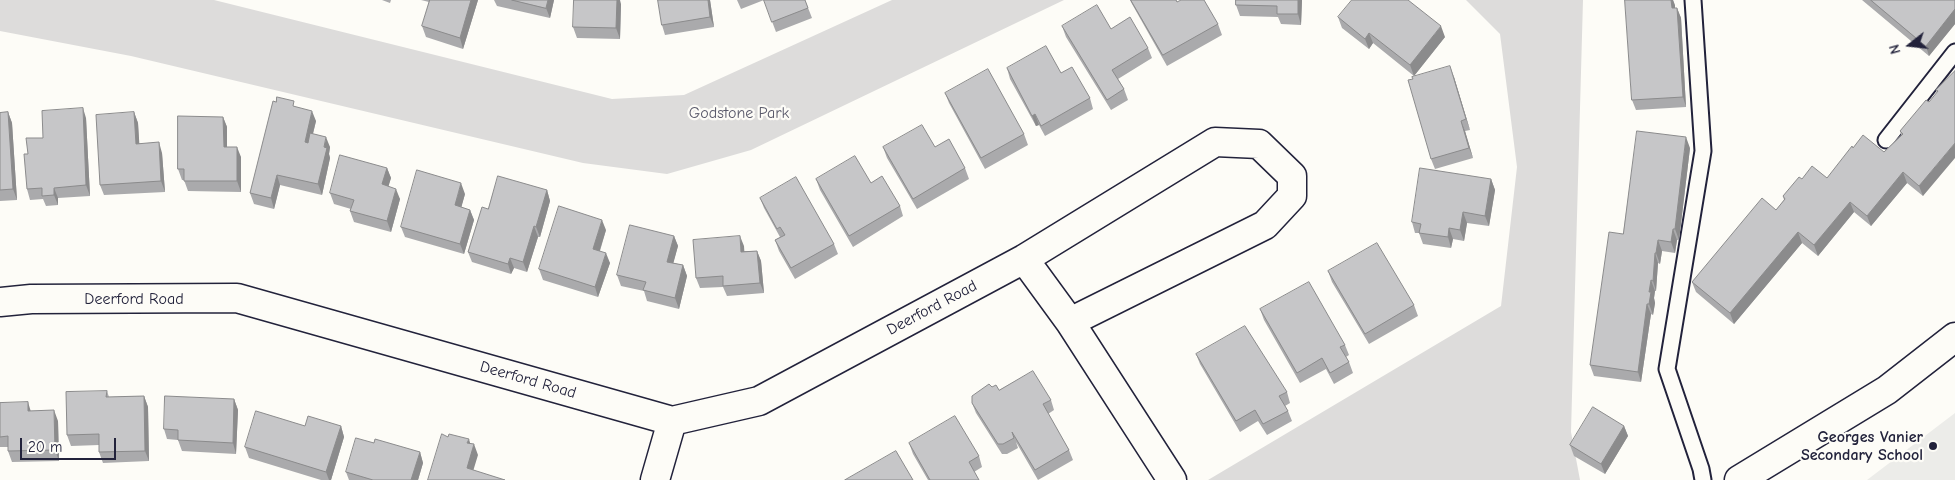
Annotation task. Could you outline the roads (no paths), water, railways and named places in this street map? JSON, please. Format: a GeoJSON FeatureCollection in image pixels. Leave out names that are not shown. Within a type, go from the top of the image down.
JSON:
{"type":"FeatureCollection","features":[{"type":"Feature","properties":{"kind":"street","name":"Deerford Road"},"geometry":{"type":"LineString","coordinates":[[0,302],[31,299],[237,298],[672,421],[759,401],[1024,259],[1215,142],[1259,144],[1292,176],[1292,196],[1266,225],[1070,322]]}},
{"type":"Feature","properties":{"kind":"street"},"geometry":{"type":"LineString","coordinates":[[1024,259],[1070,322],[1172,480]]}},
{"type":"Feature","properties":{"kind":"street"},"geometry":{"type":"LineString","coordinates":[[1738,480],[1887,390],[1955,337]]}},
{"type":"Feature","properties":{"kind":"street"},"geometry":{"type":"LineString","coordinates":[[654,480],[672,421]]}},
{"type":"Feature","properties":{"kind":"lane"},"geometry":{"type":"LineString","coordinates":[[1693,0],[1703,151],[1666,369],[1701,469],[1703,480]]}},
{"type":"Feature","properties":{"kind":"lane"},"geometry":{"type":"LineString","coordinates":[[1886,140],[1955,52]]}},
{"type":"Feature","properties":{"kind":"place","name":"Georges Vanier Secondary School"},"geometry":{"type":"Point","coordinates":[1933,446]}},
{"type":"Feature","properties":{"kind":"park label","name":"Godstone Park"},"geometry":{"type":"Point","coordinates":[739,113]}}]}
